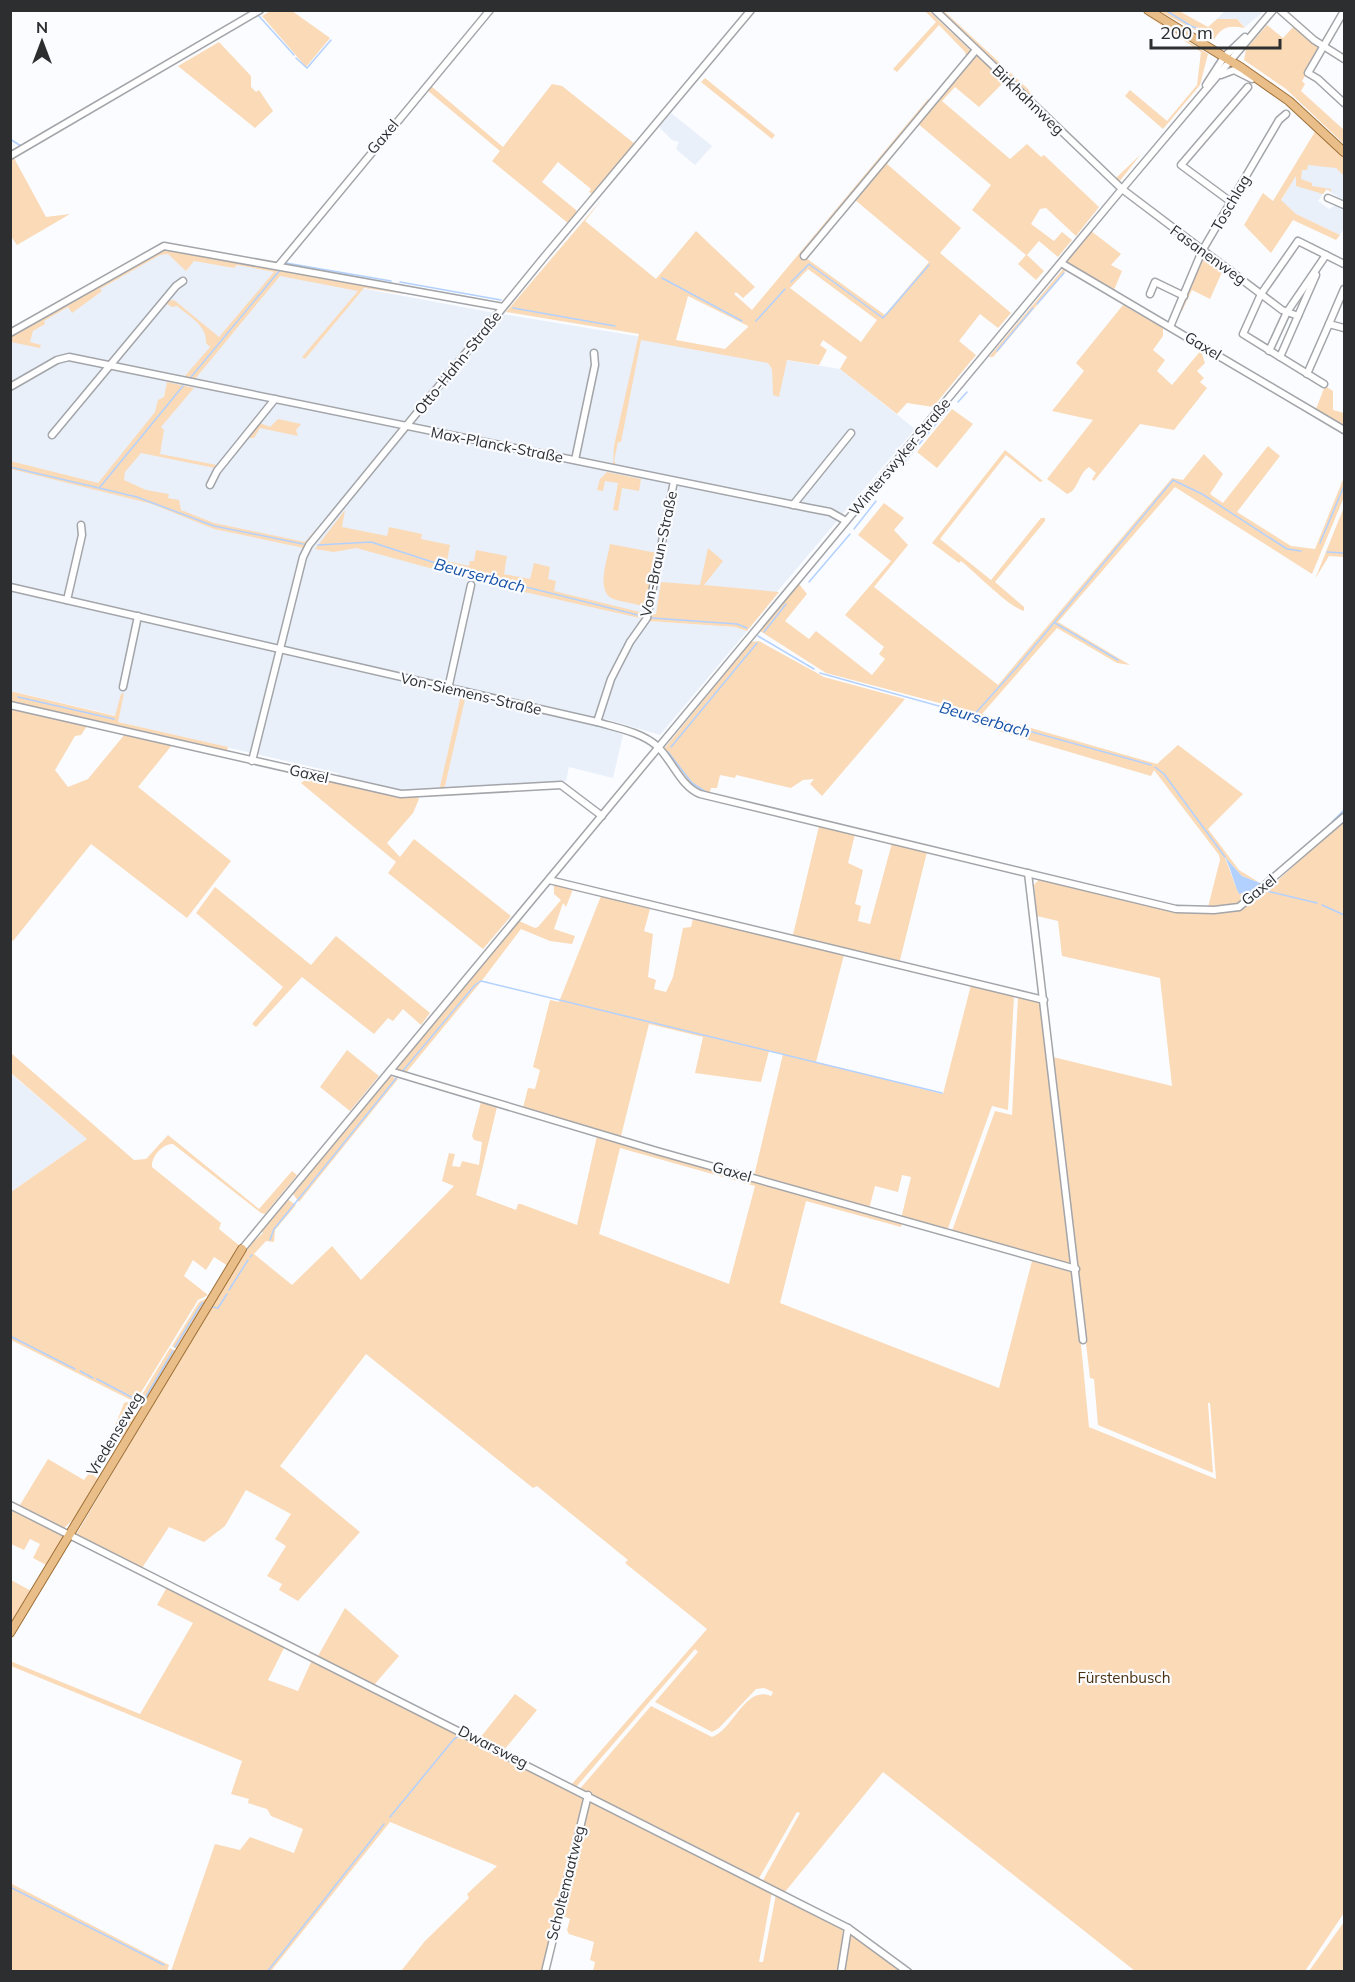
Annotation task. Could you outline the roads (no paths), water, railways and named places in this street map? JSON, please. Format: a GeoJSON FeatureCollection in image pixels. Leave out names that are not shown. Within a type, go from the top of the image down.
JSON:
{"type":"FeatureCollection","features":[{"type":"Feature","properties":{"kind":"main road"},"geometry":{"type":"LineString","coordinates":[[1148,10],[1259,79],[1289,101],[1344,152]]}},
{"type":"Feature","properties":{"kind":"main road","name":"Vredenseweg"},"geometry":{"type":"LineString","coordinates":[[10,1633],[242,1249]]}},
{"type":"Feature","properties":{"kind":"street"},"geometry":{"type":"LineString","coordinates":[[10,156],[260,10]]}},
{"type":"Feature","properties":{"kind":"street","name":"Gaxel"},"geometry":{"type":"LineString","coordinates":[[279,265],[490,10]]}},
{"type":"Feature","properties":{"kind":"street","name":"Otto-Hahn-Straße"},"geometry":{"type":"LineString","coordinates":[[252,761],[303,557],[309,545],[503,306],[751,10]]}},
{"type":"Feature","properties":{"kind":"street","name":"Birkhahnweg"},"geometry":{"type":"LineString","coordinates":[[935,10],[1122,189]]}},
{"type":"Feature","properties":{"kind":"street","name":"Winterswyker Straße"},"geometry":{"type":"LineString","coordinates":[[242,1249],[1218,76],[1224,57],[1273,10]]}},
{"type":"Feature","properties":{"kind":"street"},"geometry":{"type":"LineString","coordinates":[[1280,10],[1325,47],[1344,59]]}},
{"type":"Feature","properties":{"kind":"street"},"geometry":{"type":"LineString","coordinates":[[1344,11],[1308,73],[1344,103]]}},
{"type":"Feature","properties":{"kind":"street"},"geometry":{"type":"LineString","coordinates":[[804,255],[976,50]]}},
{"type":"Feature","properties":{"kind":"street"},"geometry":{"type":"LineString","coordinates":[[1189,110],[1224,57]]}},
{"type":"Feature","properties":{"kind":"street"},"geometry":{"type":"LineString","coordinates":[[1218,76],[1234,70],[1259,79]]}},
{"type":"Feature","properties":{"kind":"street"},"geometry":{"type":"LineString","coordinates":[[1231,202],[1181,165],[1248,87]]}},
{"type":"Feature","properties":{"kind":"street","name":"Toschlag"},"geometry":{"type":"LineString","coordinates":[[1170,327],[1202,251],[1275,128],[1286,114]]}},
{"type":"Feature","properties":{"kind":"street","name":"Fasanenweg"},"geometry":{"type":"LineString","coordinates":[[1122,189],[1261,294],[1287,312],[1298,316]]}},
{"type":"Feature","properties":{"kind":"street"},"geometry":{"type":"LineString","coordinates":[[1328,198],[1344,205]]}},
{"type":"Feature","properties":{"kind":"street"},"geometry":{"type":"LineString","coordinates":[[1324,384],[1243,334],[1261,294],[1298,241],[1344,264]]}},
{"type":"Feature","properties":{"kind":"street"},"geometry":{"type":"LineString","coordinates":[[10,333],[164,246],[503,306]]}},
{"type":"Feature","properties":{"kind":"street"},"geometry":{"type":"LineString","coordinates":[[1269,351],[1287,312],[1326,255]]}},
{"type":"Feature","properties":{"kind":"street","name":"Gaxel"},"geometry":{"type":"LineString","coordinates":[[1061,263],[1344,430]]}},
{"type":"Feature","properties":{"kind":"street"},"geometry":{"type":"LineString","coordinates":[[1280,357],[1320,263]]}},
{"type":"Feature","properties":{"kind":"street"},"geometry":{"type":"LineString","coordinates":[[52,435],[183,281]]}},
{"type":"Feature","properties":{"kind":"street"},"geometry":{"type":"LineString","coordinates":[[1150,294],[1155,282],[1184,296]]}},
{"type":"Feature","properties":{"kind":"street"},"geometry":{"type":"LineString","coordinates":[[1307,374],[1344,289]]}},
{"type":"Feature","properties":{"kind":"street"},"geometry":{"type":"LineString","coordinates":[[1329,324],[1344,328]]}},
{"type":"Feature","properties":{"kind":"street"},"geometry":{"type":"LineString","coordinates":[[575,460],[595,365],[594,353]]}},
{"type":"Feature","properties":{"kind":"street","name":"Max-Planck-Straße"},"geometry":{"type":"LineString","coordinates":[[10,387],[63,357],[830,512],[846,521]]}},
{"type":"Feature","properties":{"kind":"street"},"geometry":{"type":"LineString","coordinates":[[210,485],[217,471],[275,399]]}},
{"type":"Feature","properties":{"kind":"street"},"geometry":{"type":"LineString","coordinates":[[793,505],[851,433]]}},
{"type":"Feature","properties":{"kind":"street","name":"Von-Braun-Straße"},"geometry":{"type":"LineString","coordinates":[[597,722],[611,679],[630,642],[647,618],[674,482]]}},
{"type":"Feature","properties":{"kind":"street"},"geometry":{"type":"LineString","coordinates":[[67,600],[82,535],[81,525]]}},
{"type":"Feature","properties":{"kind":"street"},"geometry":{"type":"LineString","coordinates":[[448,689],[471,585]]}},
{"type":"Feature","properties":{"kind":"street","name":"Von-Siemens-Straße"},"geometry":{"type":"LineString","coordinates":[[10,587],[597,722],[633,733],[658,747]]}},
{"type":"Feature","properties":{"kind":"street"},"geometry":{"type":"LineString","coordinates":[[123,687],[138,616]]}},
{"type":"Feature","properties":{"kind":"street","name":"Gaxel"},"geometry":{"type":"LineString","coordinates":[[10,705],[401,794],[561,785],[602,816]]}},
{"type":"Feature","properties":{"kind":"street","name":"Gaxel"},"geometry":{"type":"LineString","coordinates":[[658,747],[688,787],[700,794],[1153,904],[1191,910],[1239,907],[1344,817]]}},
{"type":"Feature","properties":{"kind":"street"},"geometry":{"type":"LineString","coordinates":[[1028,873],[1083,1340]]}},
{"type":"Feature","properties":{"kind":"street"},"geometry":{"type":"LineString","coordinates":[[549,880],[1044,1000]]}},
{"type":"Feature","properties":{"kind":"street","name":"Gaxel"},"geometry":{"type":"LineString","coordinates":[[390,1071],[396,1075],[678,1157],[1076,1269]]}},
{"type":"Feature","properties":{"kind":"street","name":"Dwarsweg"},"geometry":{"type":"LineString","coordinates":[[10,1505],[848,1928],[908,1971]]}},
{"type":"Feature","properties":{"kind":"street","name":"Scholtemaatweg"},"geometry":{"type":"LineString","coordinates":[[545,1971],[588,1795]]}},
{"type":"Feature","properties":{"kind":"street"},"geometry":{"type":"LineString","coordinates":[[841,1971],[848,1928]]}},
{"type":"Feature","properties":{"kind":"water"},"geometry":{"type":"Polygon","coordinates":[[[1224,856],[1242,876],[1260,883],[1260,888],[1239,894],[1224,856]]]}},
{"type":"Feature","properties":{"kind":"waterway"},"geometry":{"type":"LineString","coordinates":[[1165,10],[1191,26],[1210,33]]}},
{"type":"Feature","properties":{"kind":"waterway"},"geometry":{"type":"LineString","coordinates":[[258,15],[294,55]]}},
{"type":"Feature","properties":{"kind":"waterway"},"geometry":{"type":"LineString","coordinates":[[296,58],[307,68],[331,40]]}},
{"type":"Feature","properties":{"kind":"waterway"},"geometry":{"type":"LineString","coordinates":[[109,95],[123,86]]}},
{"type":"Feature","properties":{"kind":"waterway"},"geometry":{"type":"LineString","coordinates":[[60,123],[106,96]]}},
{"type":"Feature","properties":{"kind":"waterway"},"geometry":{"type":"LineString","coordinates":[[36,137],[56,125]]}},
{"type":"Feature","properties":{"kind":"waterway"},"geometry":{"type":"LineString","coordinates":[[10,139],[21,146]]}},
{"type":"Feature","properties":{"kind":"waterway"},"geometry":{"type":"LineString","coordinates":[[286,263],[391,281]]}},
{"type":"Feature","properties":{"kind":"waterway"},"geometry":{"type":"LineString","coordinates":[[791,282],[809,264],[883,318],[929,265]]}},
{"type":"Feature","properties":{"kind":"waterway"},"geometry":{"type":"LineString","coordinates":[[191,377],[280,270]]}},
{"type":"Feature","properties":{"kind":"waterway"},"geometry":{"type":"LineString","coordinates":[[1037,304],[1064,273]]}},
{"type":"Feature","properties":{"kind":"waterway"},"geometry":{"type":"LineString","coordinates":[[662,278],[742,321]]}},
{"type":"Feature","properties":{"kind":"waterway"},"geometry":{"type":"LineString","coordinates":[[400,282],[501,300]]}},
{"type":"Feature","properties":{"kind":"waterway"},"geometry":{"type":"LineString","coordinates":[[756,321],[785,289]]}},
{"type":"Feature","properties":{"kind":"waterway"},"geometry":{"type":"LineString","coordinates":[[513,308],[615,326]]}},
{"type":"Feature","properties":{"kind":"waterway"},"geometry":{"type":"LineString","coordinates":[[997,351],[1033,308]]}},
{"type":"Feature","properties":{"kind":"waterway"},"geometry":{"type":"LineString","coordinates":[[100,487],[183,386]]}},
{"type":"Feature","properties":{"kind":"waterway"},"geometry":{"type":"LineString","coordinates":[[958,402],[967,392]]}},
{"type":"Feature","properties":{"kind":"waterway"},"geometry":{"type":"LineString","coordinates":[[901,466],[950,407]]}},
{"type":"Feature","properties":{"kind":"waterway","name":"Beurserbach"},"geometry":{"type":"LineString","coordinates":[[10,467],[137,497],[214,526],[303,544]]}},
{"type":"Feature","properties":{"kind":"waterway"},"geometry":{"type":"LineString","coordinates":[[973,716],[1017,667],[1173,480],[1202,494],[1287,549],[1301,551]]}},
{"type":"Feature","properties":{"kind":"waterway"},"geometry":{"type":"LineString","coordinates":[[1320,543],[1344,486]]}},
{"type":"Feature","properties":{"kind":"waterway"},"geometry":{"type":"LineString","coordinates":[[854,529],[876,501]]}},
{"type":"Feature","properties":{"kind":"waterway"},"geometry":{"type":"LineString","coordinates":[[809,582],[850,534]]}},
{"type":"Feature","properties":{"kind":"waterway","name":"Beurserbach"},"geometry":{"type":"LineString","coordinates":[[318,545],[371,542],[454,569],[642,616]]}},
{"type":"Feature","properties":{"kind":"waterway"},"geometry":{"type":"LineString","coordinates":[[1327,552],[1344,553]]}},
{"type":"Feature","properties":{"kind":"waterway"},"geometry":{"type":"LineString","coordinates":[[764,632],[786,604]]}},
{"type":"Feature","properties":{"kind":"waterway","name":"Beurserbach"},"geometry":{"type":"LineString","coordinates":[[652,618],[737,624],[747,628]]}},
{"type":"Feature","properties":{"kind":"waterway"},"geometry":{"type":"LineString","coordinates":[[1055,623],[1118,660]]}},
{"type":"Feature","properties":{"kind":"waterway","name":"Beurserbach"},"geometry":{"type":"LineString","coordinates":[[758,636],[814,669]]}},
{"type":"Feature","properties":{"kind":"waterway"},"geometry":{"type":"LineString","coordinates":[[671,747],[757,643]]}},
{"type":"Feature","properties":{"kind":"waterway","name":"Beurserbach"},"geometry":{"type":"LineString","coordinates":[[820,673],[1151,765]]}},
{"type":"Feature","properties":{"kind":"waterway"},"geometry":{"type":"LineString","coordinates":[[18,697],[114,719]]}},
{"type":"Feature","properties":{"kind":"waterway"},"geometry":{"type":"LineString","coordinates":[[668,752],[692,783],[706,792]]}},
{"type":"Feature","properties":{"kind":"waterway","name":"Beurserbach"},"geometry":{"type":"LineString","coordinates":[[1155,767],[1164,774],[1225,857]]}},
{"type":"Feature","properties":{"kind":"waterway"},"geometry":{"type":"LineString","coordinates":[[1332,822],[1344,810]]}},
{"type":"Feature","properties":{"kind":"waterway"},"geometry":{"type":"LineString","coordinates":[[791,819],[816,825]]}},
{"type":"Feature","properties":{"kind":"waterway"},"geometry":{"type":"LineString","coordinates":[[820,826],[827,828]]}},
{"type":"Feature","properties":{"kind":"waterway"},"geometry":{"type":"LineString","coordinates":[[1303,848],[1326,828]]}},
{"type":"Feature","properties":{"kind":"waterway","name":"Beurserbach"},"geometry":{"type":"LineString","coordinates":[[1267,891],[1317,903]]}},
{"type":"Feature","properties":{"kind":"waterway","name":"Beurserbach"},"geometry":{"type":"LineString","coordinates":[[1322,905],[1344,915]]}},
{"type":"Feature","properties":{"kind":"waterway"},"geometry":{"type":"LineString","coordinates":[[401,1073],[475,985],[481,981],[942,1093]]}},
{"type":"Feature","properties":{"kind":"waterway"},"geometry":{"type":"LineString","coordinates":[[270,1240],[274,1229],[398,1076]]}},
{"type":"Feature","properties":{"kind":"waterway"},"geometry":{"type":"LineString","coordinates":[[229,1290],[248,1260]]}},
{"type":"Feature","properties":{"kind":"waterway"},"geometry":{"type":"LineString","coordinates":[[212,1307],[218,1308],[227,1294]]}},
{"type":"Feature","properties":{"kind":"waterway"},"geometry":{"type":"LineString","coordinates":[[175,1347],[202,1303],[205,1303]]}},
{"type":"Feature","properties":{"kind":"waterway"},"geometry":{"type":"LineString","coordinates":[[10,1336],[75,1369]]}},
{"type":"Feature","properties":{"kind":"waterway"},"geometry":{"type":"LineString","coordinates":[[140,1401],[144,1400],[173,1351]]}},
{"type":"Feature","properties":{"kind":"waterway"},"geometry":{"type":"LineString","coordinates":[[80,1371],[93,1378]]}},
{"type":"Feature","properties":{"kind":"waterway"},"geometry":{"type":"LineString","coordinates":[[97,1379],[135,1399]]}},
{"type":"Feature","properties":{"kind":"waterway"},"geometry":{"type":"LineString","coordinates":[[390,1817],[454,1739],[459,1736],[474,1741]]}},
{"type":"Feature","properties":{"kind":"waterway"},"geometry":{"type":"LineString","coordinates":[[267,1972],[384,1824]]}},
{"type":"Feature","properties":{"kind":"waterway"},"geometry":{"type":"LineString","coordinates":[[10,1887],[164,1965]]}},
{"type":"Feature","properties":{"kind":"park label","name":"Fürstenbusch"},"geometry":{"type":"Point","coordinates":[1124,1678]}}]}
